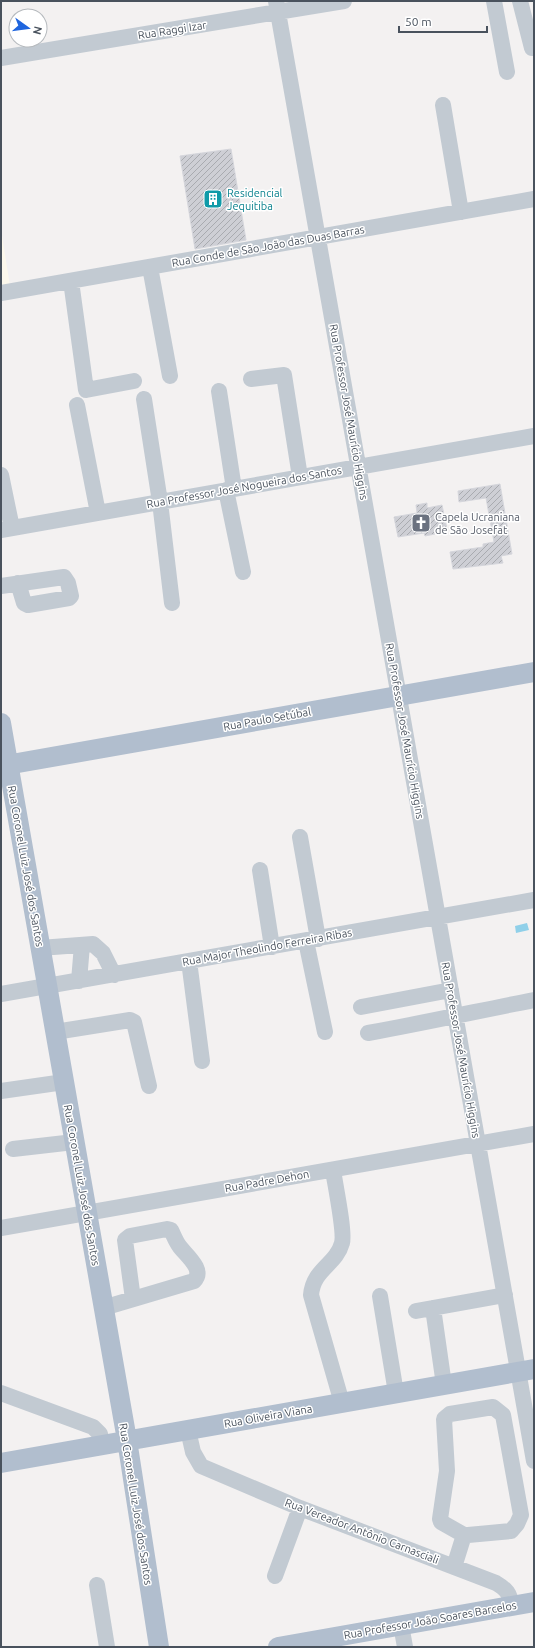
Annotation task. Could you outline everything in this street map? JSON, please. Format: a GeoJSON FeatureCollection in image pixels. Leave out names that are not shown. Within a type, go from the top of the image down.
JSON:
{"type":"FeatureCollection","features":[{"type":"Feature","properties":{"kind":"main road","name":"Rua Paulo Setúbal"},"geometry":{"type":"LineString","coordinates":[[5,766],[534,672]]}},
{"type":"Feature","properties":{"kind":"main road","name":"Rua Coronel Luiz José dos Santos"},"geometry":{"type":"LineString","coordinates":[[1,723],[5,766],[47,986],[127,1440],[158,1647]]}},
{"type":"Feature","properties":{"kind":"main road","name":"Rua Oliveira Viana"},"geometry":{"type":"LineString","coordinates":[[1,1462],[526,1370]]}},
{"type":"Feature","properties":{"kind":"main road","name":"Rua Professor João Soares Barcelos"},"geometry":{"type":"LineString","coordinates":[[278,1647],[534,1602]]}},
{"type":"Feature","properties":{"kind":"street","name":"Rua Raggi Izar"},"geometry":{"type":"LineString","coordinates":[[1,58],[277,6],[344,1]]}},
{"type":"Feature","properties":{"kind":"street"},"geometry":{"type":"LineString","coordinates":[[494,1],[507,72]]}},
{"type":"Feature","properties":{"kind":"street"},"geometry":{"type":"LineString","coordinates":[[520,1],[532,48]]}},
{"type":"Feature","properties":{"kind":"street","name":"Rua Professor José Maurício Higgins"},"geometry":{"type":"LineString","coordinates":[[277,6],[505,1295],[526,1370],[534,1461]]}},
{"type":"Feature","properties":{"kind":"street"},"geometry":{"type":"LineString","coordinates":[[443,105],[461,212]]}},
{"type":"Feature","properties":{"kind":"street","name":"Rua Conde de São João das Duas Barras"},"geometry":{"type":"LineString","coordinates":[[1,293],[534,199]]}},
{"type":"Feature","properties":{"kind":"street"},"geometry":{"type":"LineString","coordinates":[[150,267],[170,376]]}},
{"type":"Feature","properties":{"kind":"street"},"geometry":{"type":"LineString","coordinates":[[71,281],[86,390],[134,381]]}},
{"type":"Feature","properties":{"kind":"street"},"geometry":{"type":"LineString","coordinates":[[251,379],[284,376],[300,477]]}},
{"type":"Feature","properties":{"kind":"street"},"geometry":{"type":"LineString","coordinates":[[220,391],[230,489],[243,572]]}},
{"type":"Feature","properties":{"kind":"street"},"geometry":{"type":"LineString","coordinates":[[144,399],[160,502],[172,604]]}},
{"type":"Feature","properties":{"kind":"street"},"geometry":{"type":"LineString","coordinates":[[77,405],[98,513]]}},
{"type":"Feature","properties":{"kind":"street","name":"Rua Professor José Nogueira dos Santos"},"geometry":{"type":"LineString","coordinates":[[7,529],[534,436]]}},
{"type":"Feature","properties":{"kind":"street"},"geometry":{"type":"LineString","coordinates":[[1,474],[7,529]]}},
{"type":"Feature","properties":{"kind":"street"},"geometry":{"type":"LineString","coordinates":[[1,586],[18,583]]}},
{"type":"Feature","properties":{"kind":"street"},"geometry":{"type":"LineString","coordinates":[[300,837],[325,1032]]}},
{"type":"Feature","properties":{"kind":"street"},"geometry":{"type":"LineString","coordinates":[[260,870],[272,947]]}},
{"type":"Feature","properties":{"kind":"street","name":"Rua Major Theolindo Ferreira Ribas"},"geometry":{"type":"LineString","coordinates":[[1,994],[534,900]]}},
{"type":"Feature","properties":{"kind":"street"},"geometry":{"type":"LineString","coordinates":[[40,948],[93,944],[99,948],[114,975]]}},
{"type":"Feature","properties":{"kind":"street"},"geometry":{"type":"LineString","coordinates":[[79,981],[82,945]]}},
{"type":"Feature","properties":{"kind":"street"},"geometry":{"type":"LineString","coordinates":[[189,961],[202,1061]]}},
{"type":"Feature","properties":{"kind":"street"},"geometry":{"type":"LineString","coordinates":[[361,1007],[451,990]]}},
{"type":"Feature","properties":{"kind":"street"},"geometry":{"type":"LineString","coordinates":[[368,1033],[436,1021],[455,1015],[534,1000]]}},
{"type":"Feature","properties":{"kind":"street"},"geometry":{"type":"LineString","coordinates":[[55,1032],[130,1020],[134,1022],[149,1086]]}},
{"type":"Feature","properties":{"kind":"street"},"geometry":{"type":"LineString","coordinates":[[1,1091],[64,1082]]}},
{"type":"Feature","properties":{"kind":"street","name":"Rua Padre Dehon"},"geometry":{"type":"LineString","coordinates":[[1,1228],[534,1134]]}},
{"type":"Feature","properties":{"kind":"street"},"geometry":{"type":"LineString","coordinates":[[13,1149],[74,1142]]}},
{"type":"Feature","properties":{"kind":"street"},"geometry":{"type":"LineString","coordinates":[[333,1170],[342,1243],[336,1256],[318,1273],[312,1284],[311,1295],[342,1403]]}},
{"type":"Feature","properties":{"kind":"street"},"geometry":{"type":"LineString","coordinates":[[104,1308],[194,1281],[197,1278],[198,1273],[193,1263],[179,1246],[171,1230],[168,1229],[130,1236],[124,1240],[133,1299]]}},
{"type":"Feature","properties":{"kind":"street"},"geometry":{"type":"LineString","coordinates":[[416,1311],[505,1295]]}},
{"type":"Feature","properties":{"kind":"street"},"geometry":{"type":"LineString","coordinates":[[380,1296],[396,1393]]}},
{"type":"Feature","properties":{"kind":"street"},"geometry":{"type":"LineString","coordinates":[[433,1308],[444,1385]]}},
{"type":"Feature","properties":{"kind":"street"},"geometry":{"type":"LineString","coordinates":[[1,1393],[93,1427],[100,1434],[102,1445]]}},
{"type":"Feature","properties":{"kind":"street"},"geometry":{"type":"LineString","coordinates":[[493,1407],[503,1415],[521,1514],[517,1524],[511,1531],[464,1535],[441,1522],[440,1519],[447,1471],[444,1419],[450,1414],[493,1407]]}},
{"type":"Feature","properties":{"kind":"street","name":"Rua Vereador Antônio Carnasciali"},"geometry":{"type":"LineString","coordinates":[[188,1430],[193,1452],[201,1466],[300,1508],[496,1583],[506,1590],[510,1597],[512,1606]]}},
{"type":"Feature","properties":{"kind":"street"},"geometry":{"type":"LineString","coordinates":[[275,1576],[300,1508]]}},
{"type":"Feature","properties":{"kind":"street"},"geometry":{"type":"LineString","coordinates":[[454,1567],[464,1535]]}},
{"type":"Feature","properties":{"kind":"street"},"geometry":{"type":"LineString","coordinates":[[97,1585],[106,1647]]}},
{"type":"Feature","properties":{"kind":"street"},"geometry":{"type":"LineString","coordinates":[[401,1625],[405,1647]]}},
{"type":"Feature","properties":{"kind":"shaded area"},"geometry":{"type":"Polygon","coordinates":[[[1,229],[10,286],[1,287],[1,229]]]}},
{"type":"Feature","properties":{"kind":"water"},"geometry":{"type":"Polygon","coordinates":[[[527,923],[529,930],[516,933],[515,926],[527,923]]]}},
{"type":"Feature","properties":{"kind":"building","name":"Residencial Jequitiba"},"geometry":{"type":"Polygon","coordinates":[[[231,149],[246,240],[195,249],[180,156],[231,149]]]}},
{"type":"Feature","properties":{"kind":"building"},"geometry":{"type":"Polygon","coordinates":[[[500,484],[512,554],[501,556],[503,563],[453,569],[450,552],[483,547],[483,544],[494,542],[486,498],[459,502],[458,491],[500,484]]]}},
{"type":"Feature","properties":{"kind":"building","name":"Capela Ucraniana de São Josefat"},"geometry":{"type":"Polygon","coordinates":[[[427,503],[427,508],[442,505],[447,529],[434,531],[435,534],[425,536],[424,533],[398,537],[394,517],[417,513],[416,505],[427,503]]]}},
{"type":"Feature","properties":{"kind":"place","name":"Residencial Jequitiba"},"geometry":{"type":"Point","coordinates":[213,199]}},
{"type":"Feature","properties":{"kind":"place","name":"Capela Ucraniana de São Josefat"},"geometry":{"type":"Point","coordinates":[421,523]}}]}
